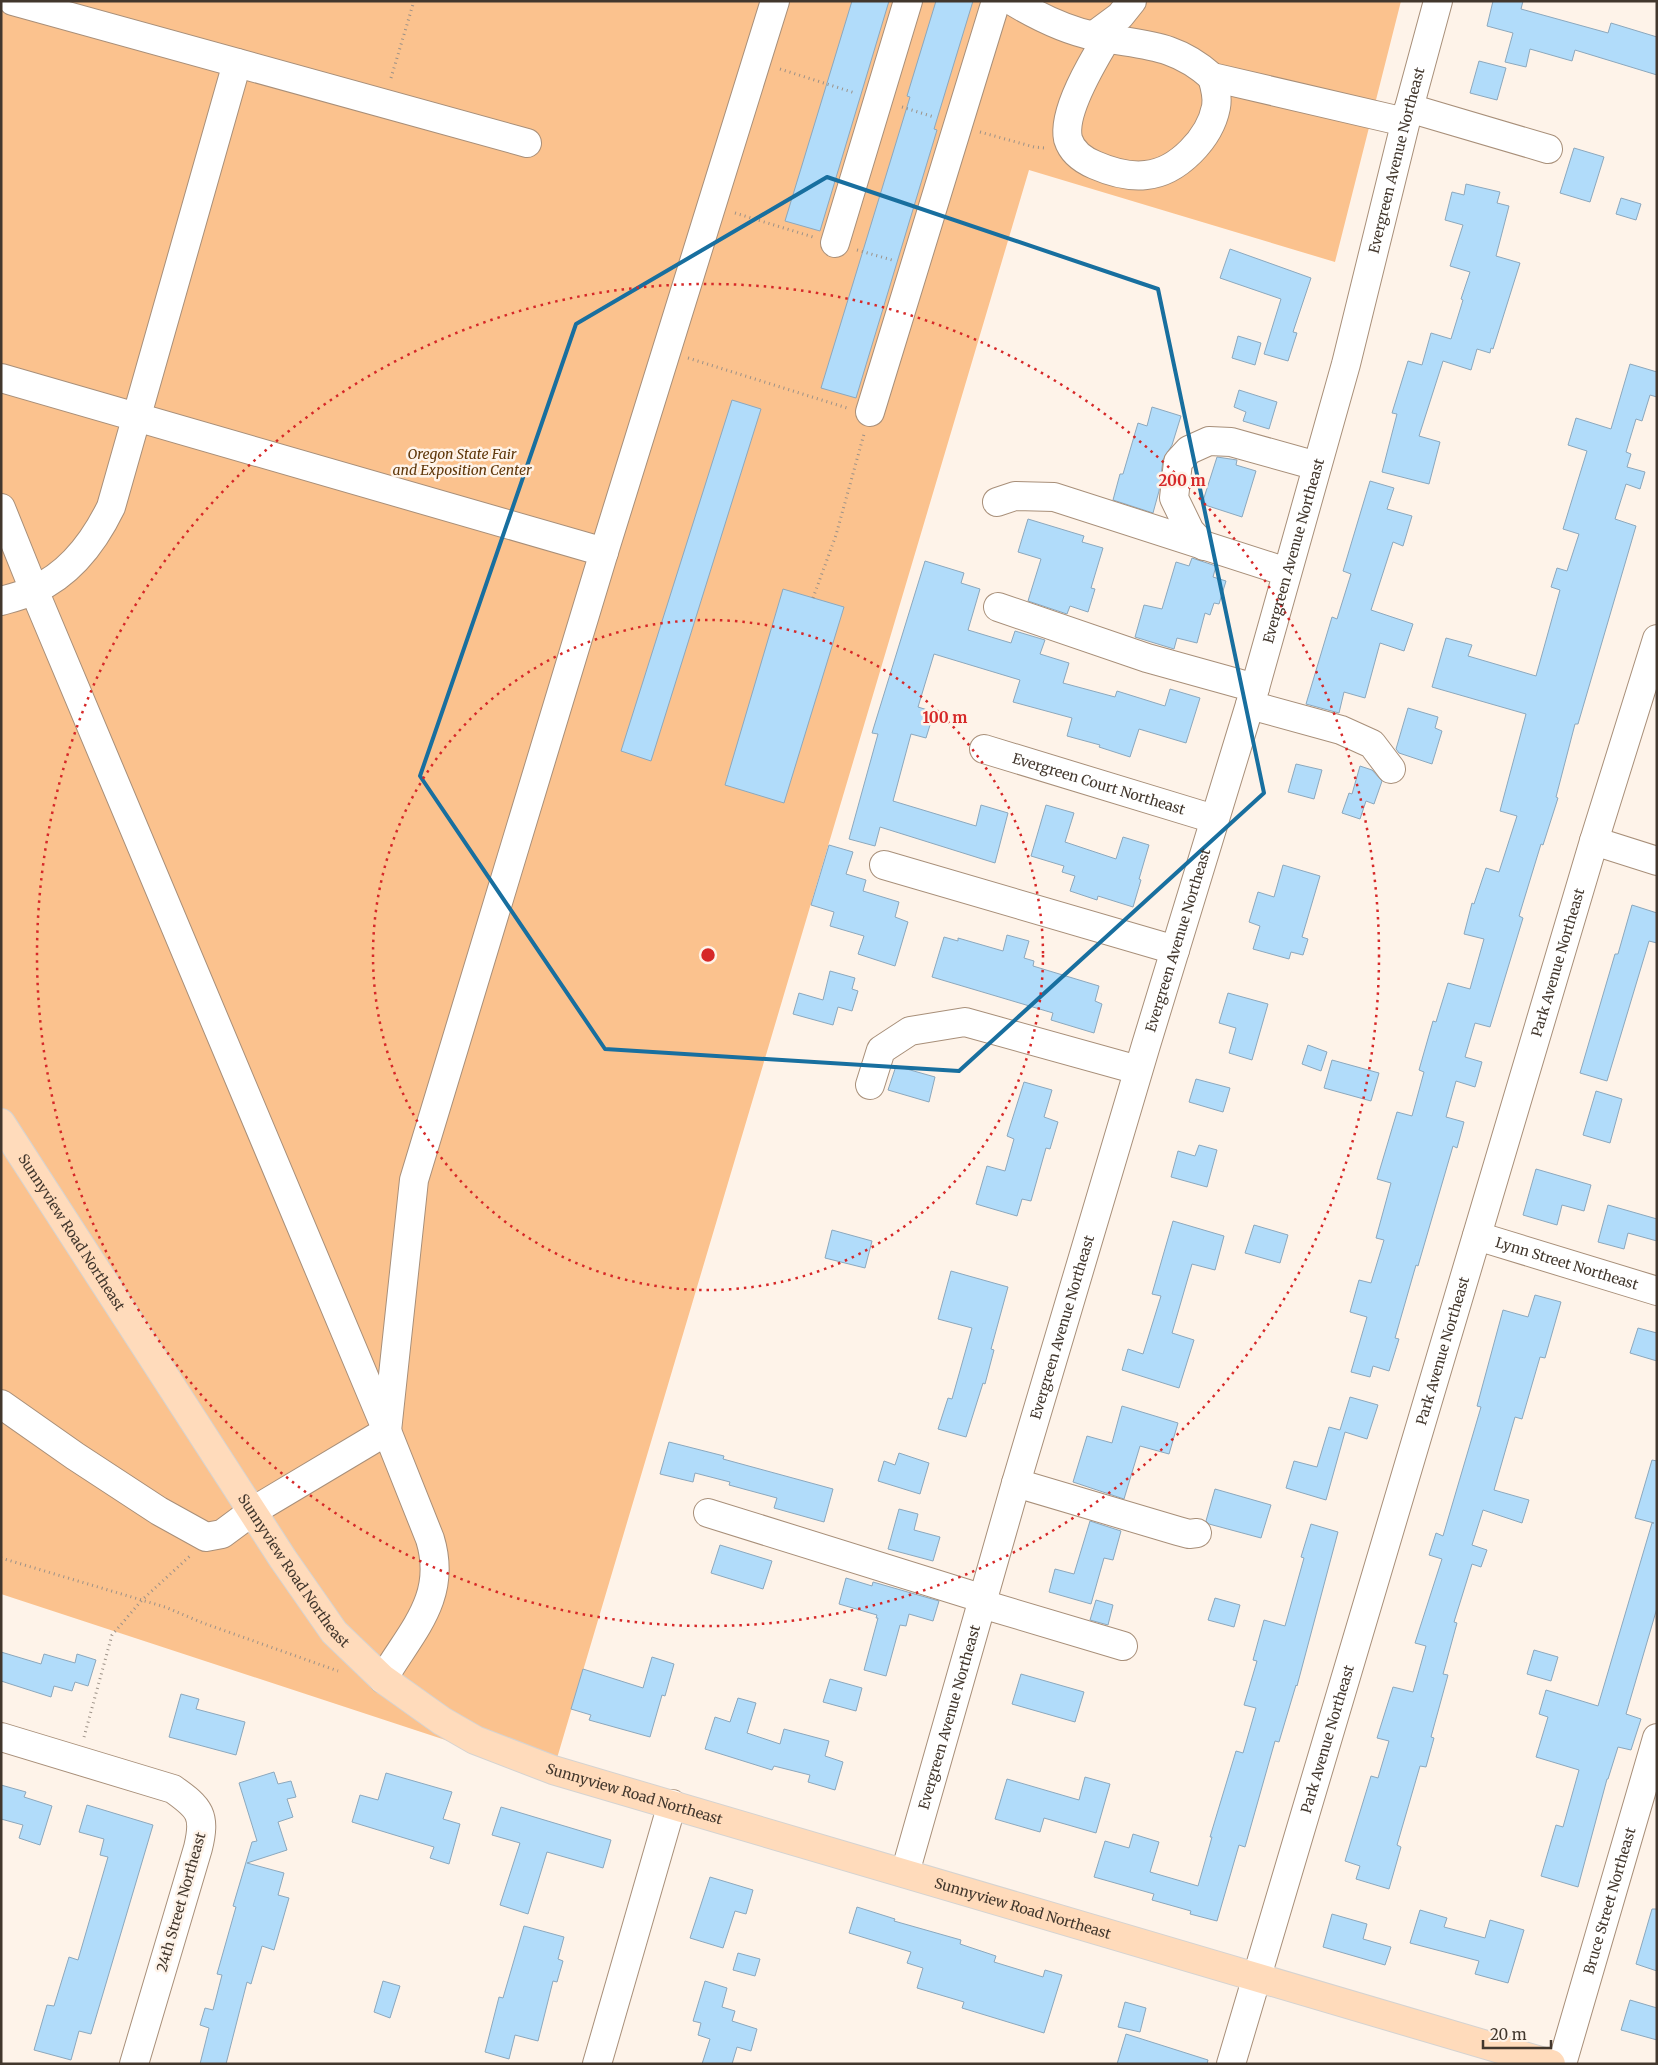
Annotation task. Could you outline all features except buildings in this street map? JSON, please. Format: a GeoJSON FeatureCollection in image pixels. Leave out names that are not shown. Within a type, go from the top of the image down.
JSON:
{"type":"FeatureCollection","features":[{"type":"Feature","properties":{"kind":"main road","name":"Sunnyview Road Northeast"},"geometry":{"type":"LineString","coordinates":[[1,1123],[252,1511],[334,1632],[382,1679],[442,1721],[475,1740],[553,1770],[1551,2064]]}},
{"type":"Feature","properties":{"kind":"street"},"geometry":{"type":"LineString","coordinates":[[13,1],[527,143]]}},
{"type":"Feature","properties":{"kind":"street"},"geometry":{"type":"LineString","coordinates":[[387,1431],[414,1180],[604,552],[775,1]]}},
{"type":"Feature","properties":{"kind":"street"},"geometry":{"type":"LineString","coordinates":[[835,243],[908,1]]}},
{"type":"Feature","properties":{"kind":"street"},"geometry":{"type":"LineString","coordinates":[[870,412],[996,1]]}},
{"type":"Feature","properties":{"kind":"street"},"geometry":{"type":"LineString","coordinates":[[1012,1],[1037,16],[1100,37],[1140,42],[1173,52],[1198,64],[1212,77],[1216,90],[1216,106],[1210,124],[1194,147],[1170,168],[1148,175],[1127,175],[1108,171],[1088,162],[1073,150],[1068,138],[1070,112],[1092,63],[1100,37],[1132,1]]}},
{"type":"Feature","properties":{"kind":"street","name":"Evergreen Avenue Northeast"},"geometry":{"type":"LineString","coordinates":[[905,1873],[1016,1483],[1138,1070],[1252,696],[1346,364],[1407,115],[1438,1]]}},
{"type":"Feature","properties":{"kind":"street"},"geometry":{"type":"LineString","coordinates":[[1,601],[34,590],[64,572],[101,528],[111,507],[237,63]]}},
{"type":"Feature","properties":{"kind":"street"},"geometry":{"type":"LineString","coordinates":[[1212,77],[1407,115],[1548,149]]}},
{"type":"Feature","properties":{"kind":"street"},"geometry":{"type":"LineString","coordinates":[[1,378],[604,552]]}},
{"type":"Feature","properties":{"kind":"street"},"geometry":{"type":"LineString","coordinates":[[1204,546],[1190,531],[1174,498],[1178,462],[1189,450],[1209,442],[1231,442],[1317,466]]}},
{"type":"Feature","properties":{"kind":"street"},"geometry":{"type":"LineString","coordinates":[[997,502],[1015,496],[1054,497],[1287,572]]}},
{"type":"Feature","properties":{"kind":"street"},"geometry":{"type":"LineString","coordinates":[[1,508],[387,1431],[430,1539],[435,1556],[436,1576],[432,1595],[424,1614],[382,1679]]}},
{"type":"Feature","properties":{"kind":"street"},"geometry":{"type":"LineString","coordinates":[[998,607],[1147,658],[1341,730],[1372,744],[1391,769]]}},
{"type":"Feature","properties":{"kind":"street","name":"Park Avenue Northeast"},"geometry":{"type":"LineString","coordinates":[[1230,2064],[1594,841],[1657,639]]}},
{"type":"Feature","properties":{"kind":"street","name":"Evergreen Court Northeast"},"geometry":{"type":"LineString","coordinates":[[984,749],[1214,819]]}},
{"type":"Feature","properties":{"kind":"street"},"geometry":{"type":"LineString","coordinates":[[1594,841],[1657,861]]}},
{"type":"Feature","properties":{"kind":"street"},"geometry":{"type":"LineString","coordinates":[[884,865],[1175,950]]}},
{"type":"Feature","properties":{"kind":"street"},"geometry":{"type":"LineString","coordinates":[[870,1085],[881,1050],[910,1031],[964,1022],[1138,1070]]}},
{"type":"Feature","properties":{"kind":"street","name":"Lynn Street Northeast"},"geometry":{"type":"LineString","coordinates":[[1477,1236],[1657,1291]]}},
{"type":"Feature","properties":{"kind":"street"},"geometry":{"type":"LineString","coordinates":[[1,1404],[75,1456],[159,1511],[206,1537],[222,1534],[252,1511],[387,1431]]}},
{"type":"Feature","properties":{"kind":"street"},"geometry":{"type":"LineString","coordinates":[[1016,1483],[1188,1534],[1197,1533]]}},
{"type":"Feature","properties":{"kind":"street"},"geometry":{"type":"LineString","coordinates":[[708,1513],[1123,1646]]}},
{"type":"Feature","properties":{"kind":"street","name":"24th Street Northeast"},"geometry":{"type":"LineString","coordinates":[[1,1737],[173,1789],[190,1801],[200,1814],[203,1829],[134,2064]]}},
{"type":"Feature","properties":{"kind":"street","name":"Bruce Street Northeast"},"geometry":{"type":"LineString","coordinates":[[1562,2064],[1657,1738]]}},
{"type":"Feature","properties":{"kind":"street"},"geometry":{"type":"LineString","coordinates":[[597,2064],[672,1804]]}},
{"type":"Feature","properties":{"kind":"path"},"geometry":{"type":"LineString","coordinates":[[391,78],[414,1]]}},
{"type":"Feature","properties":{"kind":"path"},"geometry":{"type":"LineString","coordinates":[[777,69],[1034,147],[1073,150]]}},
{"type":"Feature","properties":{"kind":"path"},"geometry":{"type":"LineString","coordinates":[[681,356],[851,409],[870,412],[838,527],[813,598]]}},
{"type":"Feature","properties":{"kind":"path"},"geometry":{"type":"LineString","coordinates":[[78,1760],[112,1635],[142,1600],[194,1552],[201,1535]]}},
{"type":"Feature","properties":{"kind":"path"},"geometry":{"type":"LineString","coordinates":[[1,1558],[142,1600],[344,1673]]}},
{"type":"Feature","properties":{"kind":"highlighted area"},"geometry":{"type":"Polygon","coordinates":[[[827,177],[1158,289],[1264,793],[959,1071],[605,1049],[420,776],[576,324],[827,177]]]}},
{"type":"Feature","properties":{"kind":"green space","name":"Oregon State Fair and Exposition Center"},"geometry":{"type":"Polygon","coordinates":[[[1,1],[1401,1],[1335,262],[1029,170],[552,1775],[1,1594],[1,1]]]}}]}
